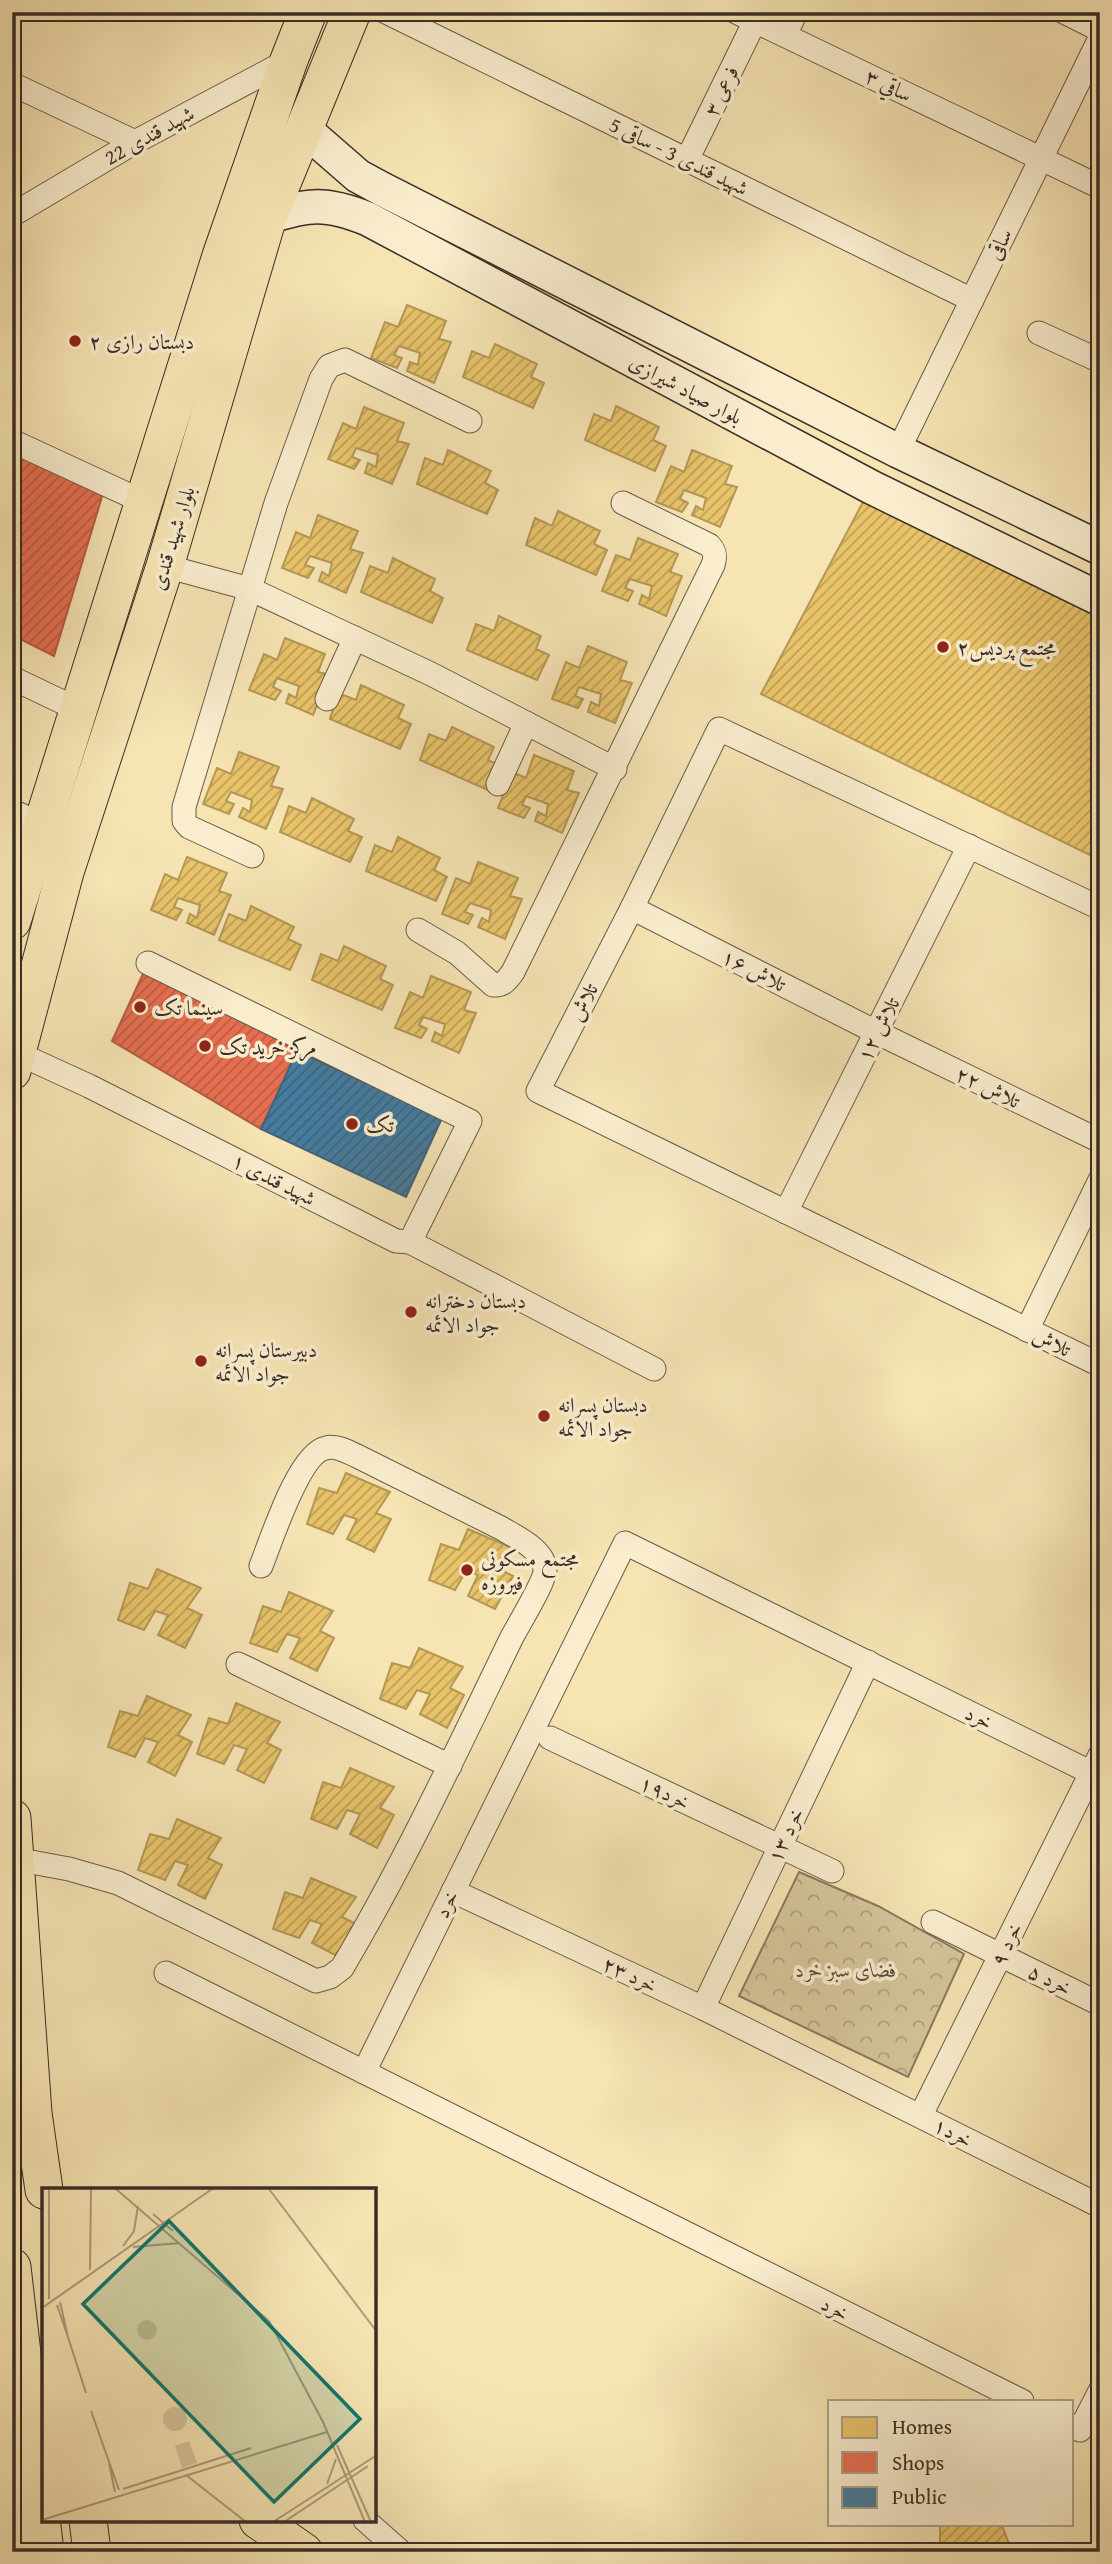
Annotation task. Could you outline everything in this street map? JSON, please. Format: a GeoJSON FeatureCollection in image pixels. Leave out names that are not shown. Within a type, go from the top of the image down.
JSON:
{"type":"FeatureCollection","features":[{"type":"Feature","properties":{"kind":"main road","name":"بلوار شهید قندی"},"geometry":{"type":"LineString","coordinates":[[12,921],[27,818],[77,709],[220,256],[308,12]]}},
{"type":"Feature","properties":{"kind":"main road","name":"بلوار شهید قندی"},"geometry":{"type":"LineString","coordinates":[[15,1062],[65,872],[165,566],[268,216],[352,12]]}},
{"type":"Feature","properties":{"kind":"main road","name":"بلوار صیاد شیرازی"},"geometry":{"type":"LineString","coordinates":[[304,129],[358,176],[898,451],[1100,548]]}},
{"type":"Feature","properties":{"kind":"main road"},"geometry":{"type":"LineString","coordinates":[[344,209],[337,194],[342,183],[358,176]]}},
{"type":"Feature","properties":{"kind":"main road","name":"بلوار صیاد شیرازی"},"geometry":{"type":"LineString","coordinates":[[268,216],[304,206],[344,209],[380,225],[871,487],[1100,599]]}},
{"type":"Feature","properties":{"kind":"main road"},"geometry":{"type":"LineString","coordinates":[[12,1818],[33,2113],[44,2188]]}},
{"type":"Feature","properties":{"kind":"main road"},"geometry":{"type":"LineString","coordinates":[[12,2267],[45,2552]]}},
{"type":"Feature","properties":{"kind":"main road"},"geometry":{"type":"LineString","coordinates":[[14,2552],[22,2528],[24,2477],[34,2449]]}},
{"type":"Feature","properties":{"kind":"main road"},"geometry":{"type":"LineString","coordinates":[[88,2522],[92,2552]]}},
{"type":"Feature","properties":{"kind":"main road"},"geometry":{"type":"LineString","coordinates":[[261,2522],[304,2552]]}},
{"type":"Feature","properties":{"kind":"street","name":"شهید قندی 3 - ساقی 5"},"geometry":{"type":"LineString","coordinates":[[386,12],[972,300]]}},
{"type":"Feature","properties":{"kind":"street"},"geometry":{"type":"LineString","coordinates":[[785,35],[796,12]]}},
{"type":"Feature","properties":{"kind":"street"},"geometry":{"type":"LineString","coordinates":[[1064,12],[1100,30]]}},
{"type":"Feature","properties":{"kind":"street","name":"فرعی ۳"},"geometry":{"type":"LineString","coordinates":[[687,160],[745,17]]}},
{"type":"Feature","properties":{"kind":"street","name":"ساقي ۳"},"geometry":{"type":"LineString","coordinates":[[745,17],[1100,187]]}},
{"type":"Feature","properties":{"kind":"street","name":"ساقی"},"geometry":{"type":"LineString","coordinates":[[898,451],[1100,38]]}},
{"type":"Feature","properties":{"kind":"street","name":"شهید قندی 22"},"geometry":{"type":"LineString","coordinates":[[12,215],[135,142],[289,60]]}},
{"type":"Feature","properties":{"kind":"street"},"geometry":{"type":"LineString","coordinates":[[12,84],[135,142]]}},
{"type":"Feature","properties":{"kind":"street"},"geometry":{"type":"LineString","coordinates":[[1039,333],[1100,360]]}},
{"type":"Feature","properties":{"kind":"street"},"geometry":{"type":"LineString","coordinates":[[252,856],[189,827],[184,821],[184,807],[250,589],[305,421],[329,366],[345,360],[470,421]]}},
{"type":"Feature","properties":{"kind":"street"},"geometry":{"type":"LineString","coordinates":[[12,441],[144,502]]}},
{"type":"Feature","properties":{"kind":"street"},"geometry":{"type":"LineString","coordinates":[[418,930],[457,953],[489,983],[503,985],[513,972],[615,769],[715,557],[709,545],[622,502]]}},
{"type":"Feature","properties":{"kind":"street"},"geometry":{"type":"LineString","coordinates":[[165,566],[250,589],[355,638],[615,769]]}},
{"type":"Feature","properties":{"kind":"street"},"geometry":{"type":"LineString","coordinates":[[327,699],[355,638]]}},
{"type":"Feature","properties":{"kind":"street"},"geometry":{"type":"LineString","coordinates":[[12,678],[77,709]]}},
{"type":"Feature","properties":{"kind":"street"},"geometry":{"type":"LineString","coordinates":[[498,784],[526,723]]}},
{"type":"Feature","properties":{"kind":"street","name":"تلاش"},"geometry":{"type":"LineString","coordinates":[[1099,906],[719,729],[632,908],[538,1091],[1100,1365]]}},
{"type":"Feature","properties":{"kind":"street","name":"تلاش ۱۲"},"geometry":{"type":"LineString","coordinates":[[786,1212],[969,846]]}},
{"type":"Feature","properties":{"kind":"street","name":"تلاش ۱۶"},"geometry":{"type":"LineString","coordinates":[[632,908],[876,1032]]}},
{"type":"Feature","properties":{"kind":"street"},"geometry":{"type":"LineString","coordinates":[[148,963],[470,1121],[410,1242]]}},
{"type":"Feature","properties":{"kind":"street","name":"تلاش ۲۲"},"geometry":{"type":"LineString","coordinates":[[876,1032],[1100,1141]]}},
{"type":"Feature","properties":{"kind":"street","name":"شهيد قندی ۱"},"geometry":{"type":"LineString","coordinates":[[15,1062],[89,1086],[396,1241],[410,1242],[654,1369]]}},
{"type":"Feature","properties":{"kind":"street"},"geometry":{"type":"LineString","coordinates":[[1027,1330],[1100,1180]]}},
{"type":"Feature","properties":{"kind":"street"},"geometry":{"type":"LineString","coordinates":[[15,1860],[69,1869],[118,1883],[316,1981],[330,1977],[342,1968],[450,1766],[544,1576],[543,1559],[524,1542],[489,1522],[357,1455],[336,1448],[325,1448],[307,1462],[297,1477],[261,1566]]}},
{"type":"Feature","properties":{"kind":"street","name":"خرد"},"geometry":{"type":"LineString","coordinates":[[1020,2400],[364,2072],[625,1543],[868,1662],[1097,1768]]}},
{"type":"Feature","properties":{"kind":"street","name":"خرد ۱۳"},"geometry":{"type":"LineString","coordinates":[[703,2008],[868,1662]]}},
{"type":"Feature","properties":{"kind":"street"},"geometry":{"type":"LineString","coordinates":[[238,1664],[450,1766]]}},
{"type":"Feature","properties":{"kind":"street","name":"خرد۱۹"},"geometry":{"type":"LineString","coordinates":[[550,1738],[832,1871]]}},
{"type":"Feature","properties":{"kind":"street","name":"خرد ۹"},"geometry":{"type":"LineString","coordinates":[[921,2115],[1097,1768]]}},
{"type":"Feature","properties":{"kind":"street","name":"خرد ۲۳"},"geometry":{"type":"LineString","coordinates":[[453,1891],[703,2008],[805,2060]]}},
{"type":"Feature","properties":{"kind":"street","name":"خرد ۵"},"geometry":{"type":"LineString","coordinates":[[933,1922],[1100,2004]]}},
{"type":"Feature","properties":{"kind":"street"},"geometry":{"type":"LineString","coordinates":[[166,1973],[364,2072]]}},
{"type":"Feature","properties":{"kind":"street","name":"خرد۱"},"geometry":{"type":"LineString","coordinates":[[805,2060],[921,2115],[1100,2206]]}},
{"type":"Feature","properties":{"kind":"street"},"geometry":{"type":"LineString","coordinates":[[1074,2427],[1080,2430],[1100,2391]]}},
{"type":"Feature","properties":{"kind":"street"},"geometry":{"type":"LineString","coordinates":[[367,2522],[401,2552]]}},
{"type":"Feature","properties":{"kind":"green space","name":"فضای سبز خرد"},"geometry":{"type":"Polygon","coordinates":[[[799,1872],[878,1906],[964,1954],[908,2077],[739,1996],[799,1872]]]}},
{"type":"Feature","properties":{"kind":"building: Homes"},"geometry":{"type":"Polygon","coordinates":[[[407,305],[446,321],[439,339],[451,342],[434,383],[407,371],[410,362],[418,365],[420,353],[399,346],[394,355],[402,358],[397,368],[371,358],[385,322],[398,327],[407,305]]]}},
{"type":"Feature","properties":{"kind":"building: Homes"},"geometry":{"type":"Polygon","coordinates":[[[495,344],[537,364],[531,377],[544,383],[533,408],[463,377],[472,351],[489,358],[495,344]]]}},
{"type":"Feature","properties":{"kind":"building: Homes"},"geometry":{"type":"Polygon","coordinates":[[[616,406],[659,427],[653,440],[666,446],[655,471],[585,440],[594,414],[611,421],[616,406]]]}},
{"type":"Feature","properties":{"kind":"building: Homes"},"geometry":{"type":"Polygon","coordinates":[[[364,407],[404,423],[397,441],[409,444],[392,484],[365,473],[368,463],[376,467],[378,455],[356,448],[352,457],[360,460],[354,469],[328,459],[343,423],[356,429],[364,407]]]}},
{"type":"Feature","properties":{"kind":"building: Homes"},"geometry":{"type":"Polygon","coordinates":[[[448,450],[491,471],[485,483],[498,490],[487,514],[417,484],[425,458],[443,465],[448,450]]]}},
{"type":"Feature","properties":{"kind":"building: Homes"},"geometry":{"type":"Polygon","coordinates":[[[692,450],[732,466],[725,484],[737,487],[720,527],[692,515],[696,506],[703,510],[706,498],[684,490],[680,499],[688,503],[682,512],[656,502],[671,466],[684,472],[692,450]]]}},
{"type":"Feature","properties":{"kind":"building: Homes","name":"مجتمع پردیس۲"},"geometry":{"type":"Polygon","coordinates":[[[871,487],[1100,599],[1100,860],[761,694],[871,487]]]}},
{"type":"Feature","properties":{"kind":"building: Homes"},"geometry":{"type":"Polygon","coordinates":[[[558,511],[600,531],[594,544],[607,550],[596,575],[526,545],[535,518],[552,526],[558,511]]]}},
{"type":"Feature","properties":{"kind":"building: Homes"},"geometry":{"type":"Polygon","coordinates":[[[318,515],[358,531],[350,549],[363,553],[346,593],[319,581],[322,572],[329,576],[332,563],[310,556],[305,565],[314,568],[308,578],[282,568],[296,532],[310,538],[318,515]]]}},
{"type":"Feature","properties":{"kind":"building: Homes"},"geometry":{"type":"Polygon","coordinates":[[[638,538],[678,554],[670,572],[682,576],[666,616],[639,604],[642,595],[649,599],[652,586],[630,579],[625,588],[633,591],[628,601],[602,591],[616,555],[630,560],[638,538]]]}},
{"type":"Feature","properties":{"kind":"building: Homes"},"geometry":{"type":"Polygon","coordinates":[[[393,558],[435,579],[430,591],[443,598],[432,623],[361,592],[370,566],[388,573],[393,558]]]}},
{"type":"Feature","properties":{"kind":"building: Homes"},"geometry":{"type":"Polygon","coordinates":[[[499,616],[541,636],[536,649],[549,655],[537,680],[467,650],[476,624],[494,631],[499,616]]]}},
{"type":"Feature","properties":{"kind":"building: Homes"},"geometry":{"type":"Polygon","coordinates":[[[285,638],[325,654],[318,672],[330,675],[313,715],[286,703],[289,694],[296,698],[299,686],[277,678],[273,687],[281,691],[275,700],[249,690],[264,654],[277,660],[285,638]]]}},
{"type":"Feature","properties":{"kind":"building: Homes"},"geometry":{"type":"Polygon","coordinates":[[[588,646],[627,662],[620,680],[632,683],[615,723],[588,712],[591,702],[599,706],[601,694],[579,687],[575,696],[583,699],[578,708],[552,699],[566,662],[579,668],[588,646]]]}},
{"type":"Feature","properties":{"kind":"building: Homes"},"geometry":{"type":"Polygon","coordinates":[[[361,685],[404,705],[398,718],[411,724],[400,749],[330,719],[338,693],[356,700],[361,685]]]}},
{"type":"Feature","properties":{"kind":"building: Homes"},"geometry":{"type":"Polygon","coordinates":[[[452,727],[494,747],[488,760],[501,766],[490,791],[420,760],[429,734],[446,741],[452,727]]]}},
{"type":"Feature","properties":{"kind":"building: Homes"},"geometry":{"type":"Polygon","coordinates":[[[239,752],[279,767],[271,786],[283,789],[266,829],[239,817],[243,808],[250,812],[252,800],[231,792],[226,801],[234,804],[229,814],[203,804],[217,768],[231,774],[239,752]]]}},
{"type":"Feature","properties":{"kind":"building: Homes"},"geometry":{"type":"Polygon","coordinates":[[[534,755],[574,771],[567,790],[579,793],[562,833],[535,821],[538,812],[546,816],[548,804],[526,796],[522,805],[530,808],[524,818],[498,808],[512,772],[526,778],[534,755]]]}},
{"type":"Feature","properties":{"kind":"building: Homes"},"geometry":{"type":"Polygon","coordinates":[[[312,798],[354,819],[348,831],[362,837],[350,862],[280,832],[289,806],[306,813],[312,798]]]}},
{"type":"Feature","properties":{"kind":"building: Homes"},"geometry":{"type":"Polygon","coordinates":[[[398,837],[440,858],[434,870],[447,877],[436,901],[366,871],[375,845],[392,852],[398,837]]]}},
{"type":"Feature","properties":{"kind":"building: Homes"},"geometry":{"type":"Polygon","coordinates":[[[187,857],[227,873],[219,891],[231,895],[214,935],[187,923],[190,914],[197,918],[200,905],[178,898],[174,907],[182,910],[176,920],[151,910],[165,874],[178,880],[187,857]]]}},
{"type":"Feature","properties":{"kind":"building: Homes"},"geometry":{"type":"Polygon","coordinates":[[[478,862],[518,878],[510,896],[522,899],[505,939],[478,927],[482,918],[489,922],[491,910],[470,903],[465,912],[473,915],[468,924],[442,914],[456,878],[470,884],[478,862]]]}},
{"type":"Feature","properties":{"kind":"building: Homes"},"geometry":{"type":"Polygon","coordinates":[[[251,906],[294,927],[288,939],[301,945],[290,970],[219,940],[229,914],[246,921],[251,906]]]}},
{"type":"Feature","properties":{"kind":"building: Homes"},"geometry":{"type":"Polygon","coordinates":[[[344,946],[386,966],[380,979],[393,985],[382,1010],[312,980],[321,954],[338,961],[344,946]]]}},
{"type":"Feature","properties":{"kind":"building: Homes"},"geometry":{"type":"Polygon","coordinates":[[[431,976],[471,992],[464,1010],[476,1013],[459,1053],[432,1041],[435,1032],[442,1036],[445,1024],[423,1017],[419,1025],[427,1029],[421,1038],[395,1028],[410,992],[423,998],[431,976]]]}},
{"type":"Feature","properties":{"kind":"building: Homes"},"geometry":{"type":"Polygon","coordinates":[[[346,1473],[390,1492],[376,1513],[391,1519],[374,1552],[347,1539],[357,1519],[344,1515],[333,1534],[307,1524],[319,1488],[337,1493],[346,1473]]]}},
{"type":"Feature","properties":{"kind":"building: Homes","name":"مجتمع مسکونی فیروزه"},"geometry":{"type":"Polygon","coordinates":[[[468,1529],[512,1548],[499,1569],[513,1576],[495,1609],[468,1596],[478,1575],[466,1571],[455,1590],[429,1580],[441,1544],[459,1550],[468,1529]]]}},
{"type":"Feature","properties":{"kind":"building: Homes"},"geometry":{"type":"Polygon","coordinates":[[[157,1569],[201,1588],[187,1608],[202,1615],[185,1648],[158,1635],[168,1615],[155,1611],[144,1630],[118,1620],[130,1583],[148,1589],[157,1569]]]}},
{"type":"Feature","properties":{"kind":"building: Homes"},"geometry":{"type":"Polygon","coordinates":[[[289,1592],[333,1611],[320,1631],[334,1638],[317,1671],[290,1658],[300,1638],[287,1634],[277,1652],[250,1643],[263,1606],[281,1612],[289,1592]]]}},
{"type":"Feature","properties":{"kind":"building: Homes"},"geometry":{"type":"Polygon","coordinates":[[[419,1648],[463,1667],[450,1688],[464,1695],[447,1728],[420,1714],[430,1694],[417,1690],[406,1709],[380,1699],[392,1663],[410,1668],[419,1648]]]}},
{"type":"Feature","properties":{"kind":"building: Homes"},"geometry":{"type":"Polygon","coordinates":[[[147,1696],[191,1715],[178,1735],[192,1742],[175,1776],[148,1762],[158,1742],[145,1738],[135,1757],[108,1747],[120,1711],[138,1716],[147,1696]]]}},
{"type":"Feature","properties":{"kind":"building: Homes"},"geometry":{"type":"Polygon","coordinates":[[[236,1703],[280,1722],[267,1743],[281,1750],[264,1783],[237,1770],[247,1749],[234,1745],[224,1764],[197,1754],[209,1718],[228,1724],[236,1703]]]}},
{"type":"Feature","properties":{"kind":"building: Homes"},"geometry":{"type":"Polygon","coordinates":[[[350,1768],[394,1787],[380,1808],[394,1815],[377,1848],[350,1834],[360,1814],[347,1810],[337,1829],[311,1819],[323,1782],[341,1788],[350,1768]]]}},
{"type":"Feature","properties":{"kind":"building: Homes"},"geometry":{"type":"Polygon","coordinates":[[[177,1819],[221,1838],[208,1858],[222,1865],[205,1899],[178,1885],[188,1865],[175,1861],[165,1880],[138,1870],[150,1834],[169,1839],[177,1819]]]}},
{"type":"Feature","properties":{"kind":"building: Homes"},"geometry":{"type":"Polygon","coordinates":[[[311,1878],[356,1897],[342,1917],[356,1924],[339,1957],[312,1943],[322,1924],[310,1920],[299,1938],[273,1929],[285,1892],[303,1898],[311,1878]]]}},
{"type":"Feature","properties":{"kind":"building: Homes"},"geometry":{"type":"Polygon","coordinates":[[[940,2526],[998,2526],[1003,2528],[1012,2552],[927,2552],[940,2544],[940,2526]]]}},
{"type":"Feature","properties":{"kind":"building: Shops"},"geometry":{"type":"Polygon","coordinates":[[[12,454],[107,480],[54,656],[12,635],[12,454]]]}},
{"type":"Feature","properties":{"kind":"building: Shops","name":"مرکز خرید تک"},"geometry":{"type":"Polygon","coordinates":[[[148,963],[297,1051],[261,1129],[112,1041],[148,963]]]}},
{"type":"Feature","properties":{"kind":"building: Public","name":"تک"},"geometry":{"type":"Polygon","coordinates":[[[297,1051],[442,1118],[406,1197],[261,1129],[297,1051]]]}},
{"type":"Feature","properties":{"kind":"place","name":"دبستان رازی ۲"},"geometry":{"type":"Point","coordinates":[75,341]}},
{"type":"Feature","properties":{"kind":"place","name":"مجتمع پردیس۲"},"geometry":{"type":"Point","coordinates":[943,647]}},
{"type":"Feature","properties":{"kind":"place","name":"سینما تک"},"geometry":{"type":"Point","coordinates":[140,1007]}},
{"type":"Feature","properties":{"kind":"place","name":"مرکز خرید تک"},"geometry":{"type":"Point","coordinates":[205,1046]}},
{"type":"Feature","properties":{"kind":"place","name":"تک"},"geometry":{"type":"Point","coordinates":[352,1124]}},
{"type":"Feature","properties":{"kind":"place","name":"دبستان دخترانه جواد الائمه"},"geometry":{"type":"Point","coordinates":[411,1312]}},
{"type":"Feature","properties":{"kind":"place","name":"دبیرستان پسرانه جواد الائمه"},"geometry":{"type":"Point","coordinates":[201,1361]}},
{"type":"Feature","properties":{"kind":"place","name":"دبستان پسرانه جواد الائمه"},"geometry":{"type":"Point","coordinates":[544,1416]}},
{"type":"Feature","properties":{"kind":"place","name":"مجتمع مسکونی فیروزه"},"geometry":{"type":"Point","coordinates":[467,1570]}}]}
